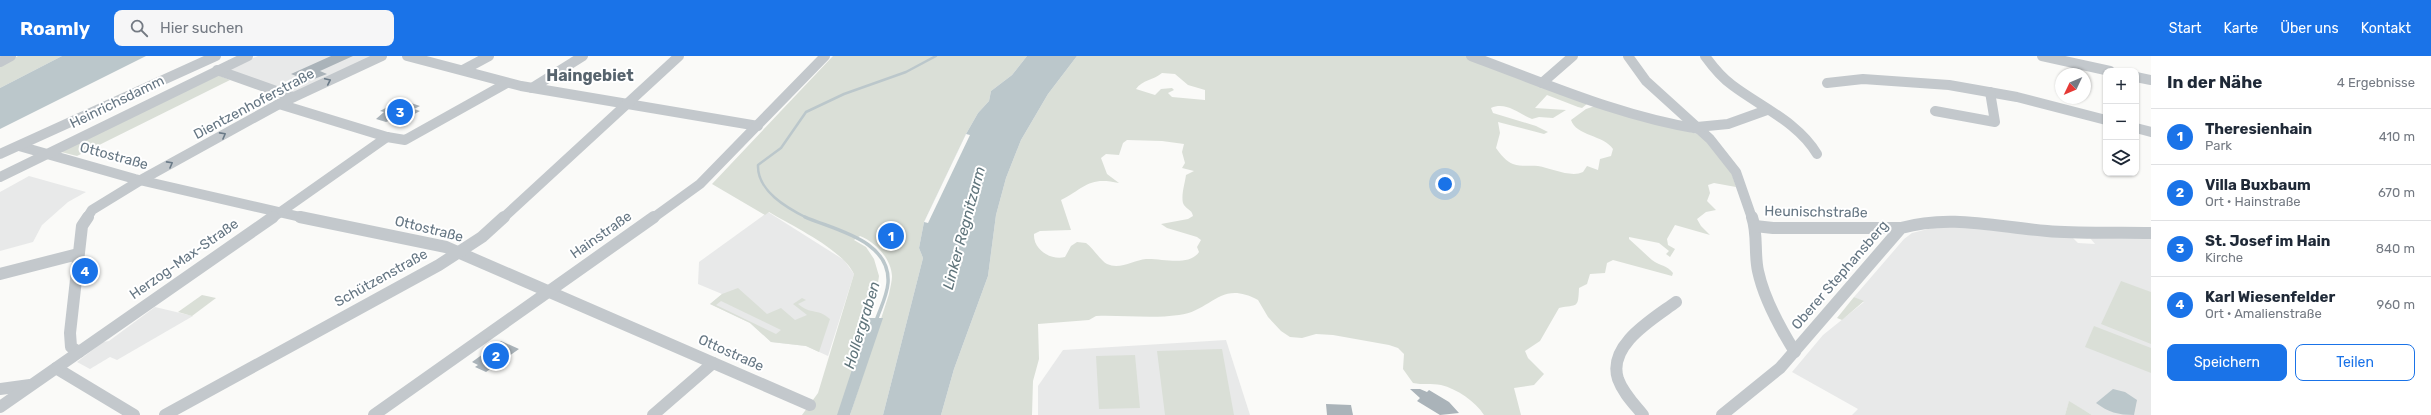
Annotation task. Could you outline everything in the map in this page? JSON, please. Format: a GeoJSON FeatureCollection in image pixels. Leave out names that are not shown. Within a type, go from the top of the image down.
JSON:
{"type":"FeatureCollection","features":[{"type":"Feature","properties":{"kind":"street"},"geometry":{"type":"LineString","coordinates":[[0,62],[11,56]]}},
{"type":"Feature","properties":{"kind":"street"},"geometry":{"type":"LineString","coordinates":[[0,154],[216,56]]}},
{"type":"Feature","properties":{"kind":"street","name":"Heinrichsdamm"},"geometry":{"type":"LineString","coordinates":[[0,177],[45,153],[248,56]]}},
{"type":"Feature","properties":{"kind":"street","name":"Dientzenhoferstraße"},"geometry":{"type":"LineString","coordinates":[[79,352],[71,347],[70,333],[82,226],[88,215],[100,204],[141,180],[279,104],[382,56]]}},
{"type":"Feature","properties":{"kind":"street"},"geometry":{"type":"LineString","coordinates":[[407,56],[507,83],[532,88],[758,126]]}},
{"type":"Feature","properties":{"kind":"street"},"geometry":{"type":"LineString","coordinates":[[463,70],[489,56]]}},
{"type":"Feature","properties":{"kind":"street"},"geometry":{"type":"LineString","coordinates":[[532,88],[583,56]]}},
{"type":"Feature","properties":{"kind":"street","name":"Schützenstraße"},"geometry":{"type":"LineString","coordinates":[[165,415],[460,252],[482,237],[679,56]]}},
{"type":"Feature","properties":{"kind":"street","name":"Hainstraße"},"geometry":{"type":"LineString","coordinates":[[374,415],[700,184],[825,56]]}},
{"type":"Feature","properties":{"kind":"street"},"geometry":{"type":"LineString","coordinates":[[1471,56],[1596,104],[1656,122],[1698,128],[1728,124],[1768,110]]}},
{"type":"Feature","properties":{"kind":"street"},"geometry":{"type":"LineString","coordinates":[[1542,83],[1573,56]]}},
{"type":"Feature","properties":{"kind":"street"},"geometry":{"type":"LineString","coordinates":[[1628,56],[1646,82],[1721,150],[1736,172],[1755,226],[1754,249],[1758,273],[1779,326],[1795,352]]}},
{"type":"Feature","properties":{"kind":"street"},"geometry":{"type":"LineString","coordinates":[[1705,56],[1725,82],[1803,135],[1817,154]]}},
{"type":"Feature","properties":{"kind":"street"},"geometry":{"type":"LineString","coordinates":[[2042,56],[2103,69]]}},
{"type":"Feature","properties":{"kind":"street"},"geometry":{"type":"LineString","coordinates":[[217,70],[292,97]]}},
{"type":"Feature","properties":{"kind":"street"},"geometry":{"type":"LineString","coordinates":[[2139,78],[2151,80]]}},
{"type":"Feature","properties":{"kind":"street"},"geometry":{"type":"LineString","coordinates":[[1827,83],[1851,82],[1849,79],[1900,80],[1944,84],[1990,92],[2103,119]]}},
{"type":"Feature","properties":{"kind":"street"},"geometry":{"type":"LineString","coordinates":[[279,104],[401,140],[410,138],[507,83]]}},
{"type":"Feature","properties":{"kind":"street"},"geometry":{"type":"LineString","coordinates":[[1935,111],[1995,122],[1990,92]]}},
{"type":"Feature","properties":{"kind":"street"},"geometry":{"type":"LineString","coordinates":[[2139,129],[2151,132]]}},
{"type":"Feature","properties":{"kind":"street","name":"Herzog-Max-Straße"},"geometry":{"type":"LineString","coordinates":[[0,407],[387,137]]}},
{"type":"Feature","properties":{"kind":"street"},"geometry":{"type":"LineString","coordinates":[[0,160],[19,146]]}},
{"type":"Feature","properties":{"kind":"street","name":"Ottostraße"},"geometry":{"type":"LineString","coordinates":[[19,146],[141,180],[460,252],[810,405]]}},
{"type":"Feature","properties":{"kind":"street","name":"Oberer Stephansberg"},"geometry":{"type":"LineString","coordinates":[[1722,415],[1780,368],[1901,228],[1912,224],[1943,219],[2049,232],[2151,233]]}},
{"type":"Feature","properties":{"kind":"street","name":"Heunischstraße"},"geometry":{"type":"LineString","coordinates":[[1755,226],[1773,228],[1901,228]]}},
{"type":"Feature","properties":{"kind":"street"},"geometry":{"type":"LineString","coordinates":[[0,274],[78,254]]}},
{"type":"Feature","properties":{"kind":"street"},"geometry":{"type":"LineString","coordinates":[[1643,415],[1630,401],[1619,380],[1617,369],[1620,351],[1637,332],[1676,302]]}},
{"type":"Feature","properties":{"kind":"street"},"geometry":{"type":"LineString","coordinates":[[653,415],[713,363]]}},
{"type":"Feature","properties":{"kind":"street"},"geometry":{"type":"LineString","coordinates":[[56,368],[134,415]]}},
{"type":"Feature","properties":{"kind":"street"},"geometry":{"type":"LineString","coordinates":[[0,389],[32,385]]}},
{"type":"Feature","properties":{"kind":"shaded area"},"geometry":{"type":"Polygon","coordinates":[[[18,56],[62,56],[0,88],[0,66],[18,56]]]}},
{"type":"Feature","properties":{"kind":"shaded area"},"geometry":{"type":"Polygon","coordinates":[[[258,56],[374,56],[294,93],[227,69],[258,56]]]}},
{"type":"Feature","properties":{"kind":"shaded area"},"geometry":{"type":"Polygon","coordinates":[[[833,56],[1027,56],[1012,75],[991,91],[989,101],[978,113],[966,134],[924,222],[919,248],[923,258],[883,415],[850,415],[889,294],[892,276],[889,263],[885,257],[871,242],[866,239],[860,236],[854,240],[866,247],[874,259],[879,276],[876,297],[838,415],[802,415],[818,393],[854,274],[839,256],[816,239],[769,212],[765,215],[712,184],[833,56]]]}},
{"type":"Feature","properties":{"kind":"shaded area"},"geometry":{"type":"Polygon","coordinates":[[[1077,56],[1469,56],[1587,104],[1582,108],[1547,95],[1535,108],[1566,110],[1553,118],[1539,117],[1532,119],[1507,107],[1497,106],[1491,108],[1493,113],[1536,126],[1548,132],[1544,134],[1498,122],[1500,133],[1496,148],[1504,158],[1513,164],[1538,166],[1573,174],[1583,172],[1587,166],[1598,170],[1600,159],[1611,156],[1613,149],[1609,144],[1578,129],[1571,120],[1586,109],[1595,106],[1701,135],[1731,171],[1736,187],[1714,183],[1708,185],[1710,193],[1707,201],[1716,210],[1706,212],[1697,219],[1701,226],[1710,235],[1675,225],[1667,239],[1668,245],[1675,249],[1670,257],[1666,254],[1669,251],[1659,243],[1629,237],[1629,239],[1652,260],[1671,270],[1673,273],[1672,276],[1613,260],[1607,263],[1605,273],[1590,274],[1587,284],[1579,288],[1577,303],[1559,308],[1540,341],[1525,351],[1528,358],[1544,374],[1534,385],[1514,388],[1521,415],[1484,415],[1471,400],[1453,389],[1438,384],[1413,383],[1403,369],[1404,354],[1398,348],[1333,335],[1316,334],[1302,338],[1290,337],[1281,331],[1268,317],[1258,300],[1245,294],[1234,293],[1225,294],[1200,308],[1179,315],[1158,317],[1096,316],[1089,320],[1038,324],[1039,359],[1033,381],[1032,415],[941,415],[954,369],[988,276],[996,215],[1006,178],[1021,140],[1048,94],[1077,56]],[[1162,73],[1141,84],[1136,89],[1155,95],[1161,89],[1172,88],[1174,90],[1168,93],[1172,97],[1205,100],[1205,90],[1188,85],[1175,74],[1162,73]],[[1127,140],[1123,143],[1119,155],[1106,154],[1101,158],[1107,174],[1119,183],[1109,181],[1093,182],[1061,200],[1071,230],[1040,231],[1034,234],[1037,245],[1044,253],[1049,256],[1060,258],[1065,257],[1071,246],[1077,242],[1086,243],[1107,264],[1117,266],[1146,259],[1182,261],[1194,257],[1199,252],[1197,247],[1201,240],[1197,237],[1167,228],[1161,224],[1188,219],[1193,216],[1183,203],[1186,175],[1194,171],[1182,168],[1185,163],[1182,152],[1184,144],[1162,141],[1127,140]]]}},
{"type":"Feature","properties":{"kind":"shaded area"},"geometry":{"type":"Polygon","coordinates":[[[215,74],[230,80],[77,156],[57,151],[215,74]]]}},
{"type":"Feature","properties":{"kind":"shaded area"},"geometry":{"type":"Polygon","coordinates":[[[29,176],[86,192],[68,202],[42,225],[33,242],[0,251],[0,192],[29,176]]]}},
{"type":"Feature","properties":{"kind":"shaded area"},"geometry":{"type":"Polygon","coordinates":[[[768,212],[844,260],[854,274],[828,356],[806,346],[771,342],[750,323],[710,304],[722,294],[698,284],[699,262],[768,212]]]}},
{"type":"Feature","properties":{"kind":"shaded area"},"geometry":{"type":"Polygon","coordinates":[[[1944,225],[2072,237],[2078,243],[2095,244],[2090,238],[2151,239],[2151,415],[2092,415],[2069,402],[2065,415],[1852,415],[1858,409],[1792,372],[1823,335],[1864,302],[1854,297],[1904,239],[1912,233],[1944,225]]]}},
{"type":"Feature","properties":{"kind":"shaded area"},"geometry":{"type":"Polygon","coordinates":[[[2121,281],[2151,292],[2151,344],[2101,324],[2121,281]]]}},
{"type":"Feature","properties":{"kind":"shaded area"},"geometry":{"type":"Polygon","coordinates":[[[738,288],[767,314],[781,308],[795,320],[807,315],[793,304],[802,298],[806,300],[798,304],[830,319],[819,352],[806,346],[771,342],[750,323],[710,304],[722,294],[738,288]],[[721,301],[716,305],[776,334],[781,330],[721,301]]]}},
{"type":"Feature","properties":{"kind":"shaded area"},"geometry":{"type":"Polygon","coordinates":[[[202,295],[216,298],[192,316],[178,312],[202,295]]]}},
{"type":"Feature","properties":{"kind":"shaded area"},"geometry":{"type":"Polygon","coordinates":[[[1854,297],[1864,301],[1842,320],[1837,318],[1854,297]]]}},
{"type":"Feature","properties":{"kind":"shaded area"},"geometry":{"type":"Polygon","coordinates":[[[155,307],[193,316],[117,360],[110,357],[90,369],[77,362],[103,342],[109,341],[155,307]]]}},
{"type":"Feature","properties":{"kind":"shaded area"},"geometry":{"type":"Polygon","coordinates":[[[2094,326],[2151,348],[2151,373],[2085,347],[2094,326]]]}},
{"type":"Feature","properties":{"kind":"shaded area"},"geometry":{"type":"Polygon","coordinates":[[[1226,340],[1250,415],[1038,415],[1038,386],[1063,350],[1226,340]]]}},
{"type":"Feature","properties":{"kind":"shaded area"},"geometry":{"type":"Polygon","coordinates":[[[1222,349],[1234,415],[1165,415],[1157,351],[1222,349]]]}},
{"type":"Feature","properties":{"kind":"shaded area"},"geometry":{"type":"Polygon","coordinates":[[[1135,355],[1140,408],[1099,409],[1096,356],[1135,355]]]}},
{"type":"Feature","properties":{"kind":"shaded area"},"geometry":{"type":"Polygon","coordinates":[[[2069,401],[2092,415],[2065,415],[2069,401]]]}},
{"type":"Feature","properties":{"kind":"water"},"geometry":{"type":"Polygon","coordinates":[[[62,56],[146,56],[0,129],[0,88],[62,56]]]}},
{"type":"Feature","properties":{"kind":"water","name":"Linker Regnitzarm"},"geometry":{"type":"Polygon","coordinates":[[[1027,56],[1077,56],[1048,94],[1021,140],[1006,178],[996,215],[988,276],[954,369],[941,415],[883,415],[923,258],[919,248],[924,222],[966,134],[978,113],[989,101],[991,91],[1012,75],[1027,56]]]}},
{"type":"Feature","properties":{"kind":"water"},"geometry":{"type":"Polygon","coordinates":[[[869,318],[883,318],[850,415],[837,415],[869,318]]]}},
{"type":"Feature","properties":{"kind":"water"},"geometry":{"type":"Polygon","coordinates":[[[2113,389],[2125,392],[2137,400],[2134,415],[2114,412],[2105,409],[2096,403],[2113,389]]]}},
{"type":"Feature","properties":{"kind":"pier"},"geometry":{"type":"Polygon","coordinates":[[[966,134],[970,135],[928,223],[924,222],[966,134]]]}},
{"type":"Feature","properties":{"kind":"building"},"geometry":{"type":"Polygon","coordinates":[[[331,56],[353,56],[320,71],[327,74],[309,81],[291,74],[331,56]]]}},
{"type":"Feature","properties":{"kind":"building"},"geometry":{"type":"Polygon","coordinates":[[[405,101],[420,106],[414,109],[420,111],[405,119],[399,117],[386,122],[376,119],[384,112],[380,111],[395,103],[399,104],[405,101]]]}},
{"type":"Feature","properties":{"kind":"building"},"geometry":{"type":"Polygon","coordinates":[[[501,341],[519,349],[486,372],[475,367],[478,365],[472,362],[501,341]]]}},
{"type":"Feature","properties":{"kind":"building"},"geometry":{"type":"Polygon","coordinates":[[[1410,389],[1420,389],[1427,392],[1429,390],[1449,402],[1459,413],[1440,415],[1417,401],[1420,398],[1410,389]]]}},
{"type":"Feature","properties":{"kind":"building"},"geometry":{"type":"Polygon","coordinates":[[[1326,404],[1351,405],[1353,415],[1327,415],[1326,404]]]}},
{"type":"Feature","properties":{"kind":"waterway","name":"Hollergraben"},"geometry":{"type":"LineString","coordinates":[[806,217],[782,204],[768,191],[762,183],[758,165],[781,148],[806,112],[844,94],[906,72],[936,56]]}},
{"type":"Feature","properties":{"kind":"waterway","name":"Hollergraben"},"geometry":{"type":"LineString","coordinates":[[806,217],[845,232],[871,247],[880,256],[886,268],[888,283],[885,298],[876,321]]}},
{"type":"Feature","properties":{"kind":"place","name":"St. Josef im Hain"},"geometry":{"type":"Point","coordinates":[400,112]}},
{"type":"Feature","properties":{"kind":"place","name":"Theresienhain"},"geometry":{"type":"Point","coordinates":[891,236]}},
{"type":"Feature","properties":{"kind":"place","name":"Karl Wiesenfelder"},"geometry":{"type":"Point","coordinates":[85,271]}},
{"type":"Feature","properties":{"kind":"place","name":"Villa Buxbaum"},"geometry":{"type":"Point","coordinates":[496,356]}},
{"type":"Feature","properties":{"kind":"district","name":"Haingebiet"},"geometry":{"type":"Point","coordinates":[590,75]}}]}
